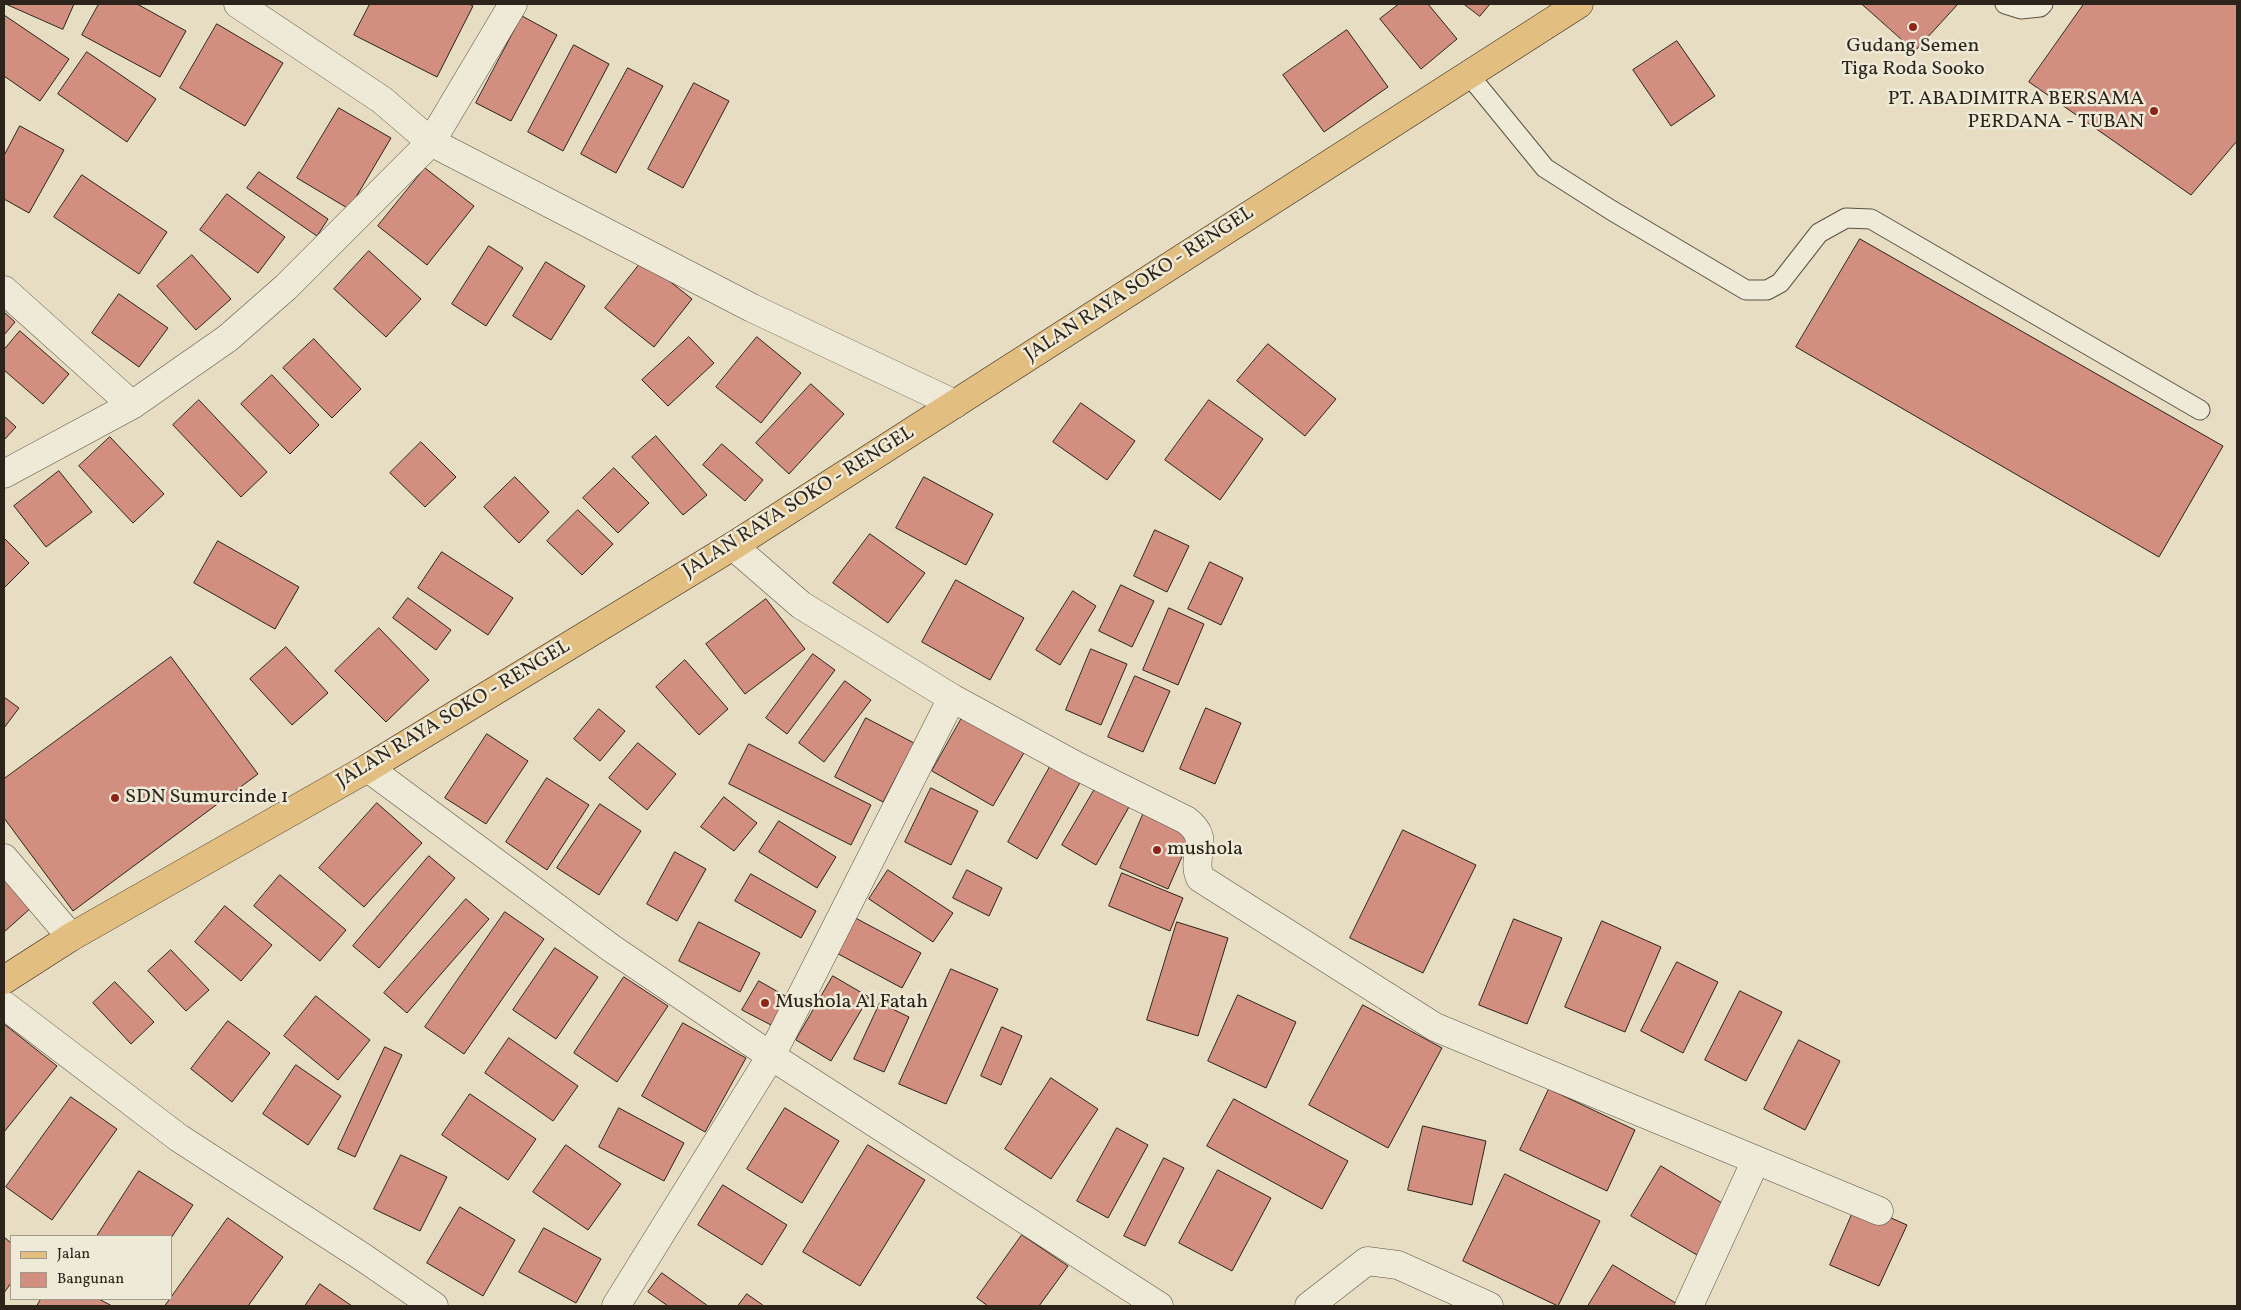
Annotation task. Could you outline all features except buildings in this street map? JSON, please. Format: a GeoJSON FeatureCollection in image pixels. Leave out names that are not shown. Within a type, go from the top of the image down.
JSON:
{"type":"FeatureCollection","features":[{"type":"Feature","properties":{"kind":"main road","name":"JALAN RAYA SOKO - RENGEL"},"geometry":{"type":"LineString","coordinates":[[4,980],[71,937],[368,768],[733,546],[1580,4]]}},
{"type":"Feature","properties":{"kind":"street"},"geometry":{"type":"LineString","coordinates":[[238,4],[382,100],[431,142],[752,308],[954,404]]}},
{"type":"Feature","properties":{"kind":"street"},"geometry":{"type":"LineString","coordinates":[[4,474],[132,405],[235,332],[286,287],[431,142],[512,4]]}},
{"type":"Feature","properties":{"kind":"street"},"geometry":{"type":"LineString","coordinates":[[4,290],[132,405]]}},
{"type":"Feature","properties":{"kind":"street"},"geometry":{"type":"LineString","coordinates":[[733,546],[801,605],[952,698],[1075,765],[1186,820],[1197,828],[1200,840],[1198,872],[1200,878],[1435,1027],[1879,1211]]}},
{"type":"Feature","properties":{"kind":"street"},"geometry":{"type":"LineString","coordinates":[[616,1306],[771,1056],[952,698]]}},
{"type":"Feature","properties":{"kind":"street"},"geometry":{"type":"LineString","coordinates":[[368,768],[611,948],[771,1056],[1159,1306]]}},
{"type":"Feature","properties":{"kind":"street"},"geometry":{"type":"LineString","coordinates":[[4,858],[71,937]]}},
{"type":"Feature","properties":{"kind":"street"},"geometry":{"type":"LineString","coordinates":[[4,1005],[179,1138],[364,1258],[434,1306]]}},
{"type":"Feature","properties":{"kind":"street"},"geometry":{"type":"LineString","coordinates":[[1689,1306],[1756,1160]]}},
{"type":"Feature","properties":{"kind":"street"},"geometry":{"type":"LineString","coordinates":[[1309,1306],[1367,1261],[1398,1265],[1489,1306]]}},
{"type":"Feature","properties":{"kind":"lane"},"geometry":{"type":"LineString","coordinates":[[2006,4],[2021,9],[2040,7],[2043,4]]}},
{"type":"Feature","properties":{"kind":"lane"},"geometry":{"type":"LineString","coordinates":[[1469,75],[1545,168],[1611,210],[1746,290],[1767,290],[1780,283],[1820,233],[1846,218],[1871,219],[2200,410]]}},
{"type":"Feature","properties":{"kind":"place","name":"Gudang Semen Tiga Roda Sooko"},"geometry":{"type":"Point","coordinates":[1913,27]}},
{"type":"Feature","properties":{"kind":"place","name":"PT. ABADIMITRA BERSAMA PERDANA - TUBAN"},"geometry":{"type":"Point","coordinates":[2154,111]}},
{"type":"Feature","properties":{"kind":"place","name":"SDN Sumurcinde 1"},"geometry":{"type":"Point","coordinates":[115,798]}},
{"type":"Feature","properties":{"kind":"place","name":"mushola"},"geometry":{"type":"Point","coordinates":[1157,850]}},
{"type":"Feature","properties":{"kind":"place","name":"Mushola Al Fatah"},"geometry":{"type":"Point","coordinates":[765,1003]}}]}
